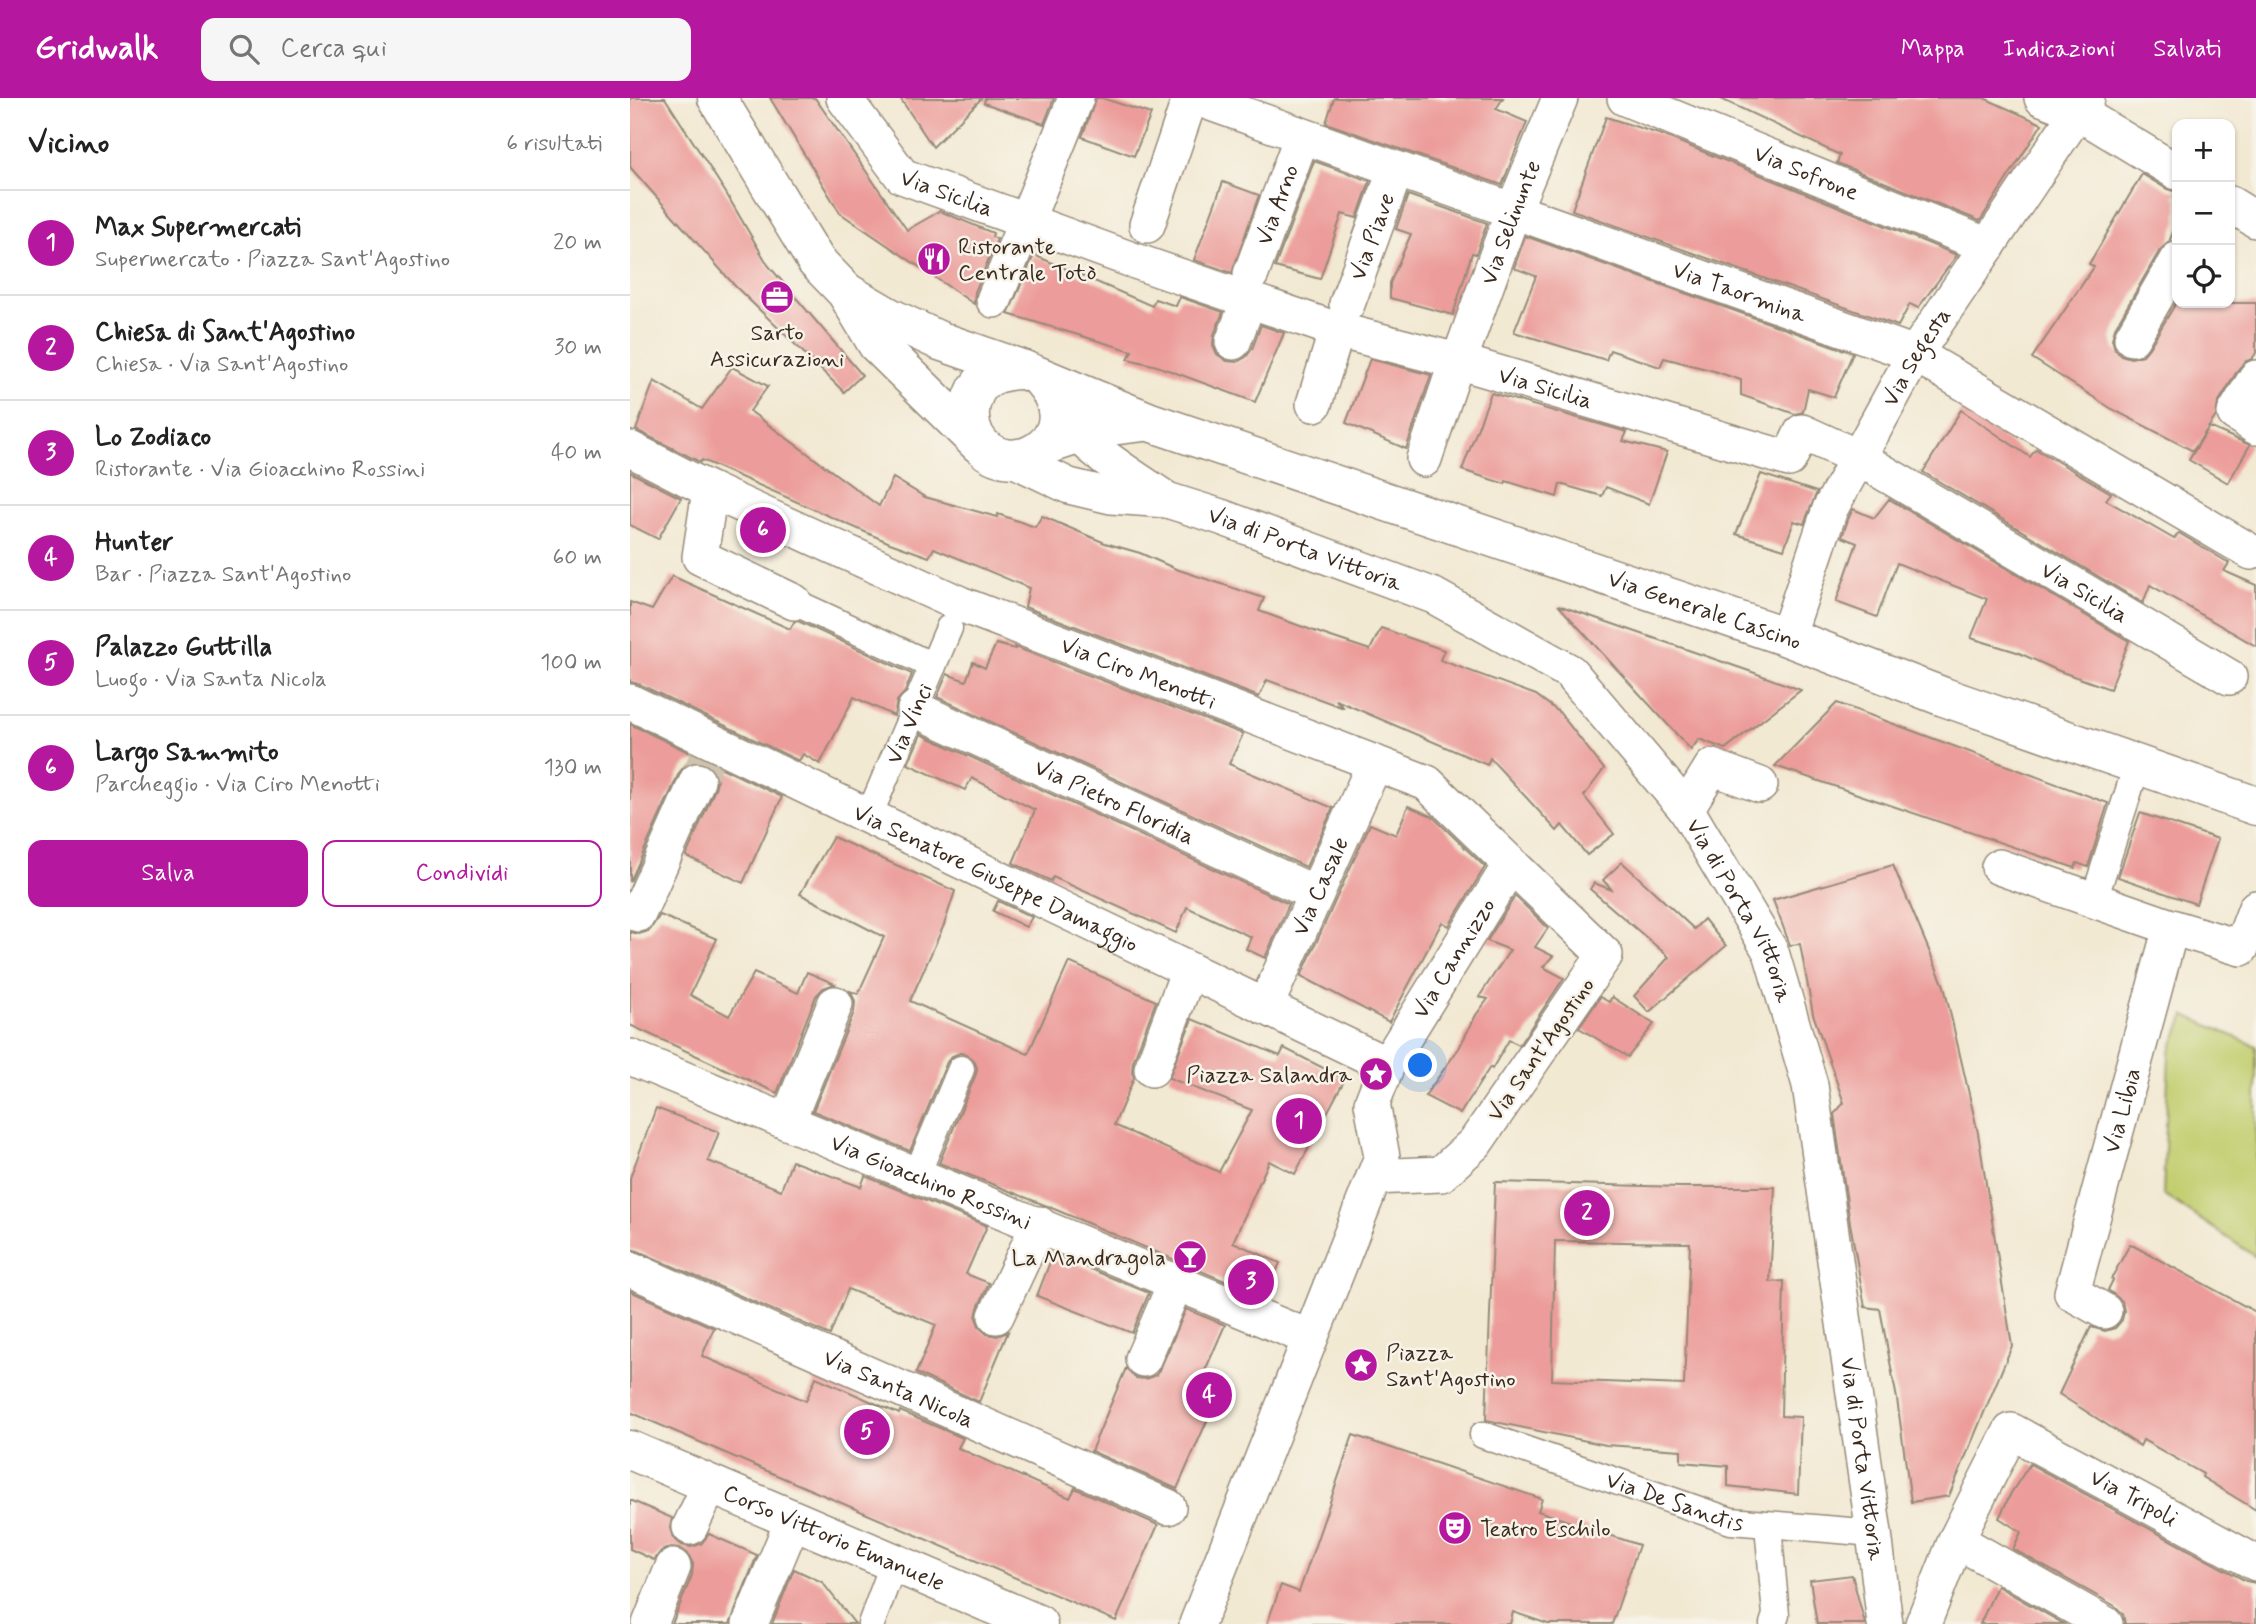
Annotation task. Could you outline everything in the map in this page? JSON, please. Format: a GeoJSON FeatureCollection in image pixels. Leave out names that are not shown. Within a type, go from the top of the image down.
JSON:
{"type":"FeatureCollection","features":[{"type":"Feature","properties":{"kind":"street"},"geometry":{"type":"LineString","coordinates":[[717,98],[816,261],[846,292],[877,344],[1095,451],[1167,500]]}},
{"type":"Feature","properties":{"kind":"street","name":"Via Sicilia"},"geometry":{"type":"LineString","coordinates":[[844,98],[902,176],[1026,222],[1250,287],[1789,459],[1802,432],[1859,458],[2229,677]]}},
{"type":"Feature","properties":{"kind":"street"},"geometry":{"type":"LineString","coordinates":[[994,300],[1076,98]]}},
{"type":"Feature","properties":{"kind":"street"},"geometry":{"type":"LineString","coordinates":[[1147,225],[1190,98]]}},
{"type":"Feature","properties":{"kind":"street","name":"Via Taormina"},"geometry":{"type":"LineString","coordinates":[[1197,98],[1915,354],[2251,552]]}},
{"type":"Feature","properties":{"kind":"street","name":"Via Selinunte"},"geometry":{"type":"LineString","coordinates":[[1424,459],[1513,211],[1560,98]]}},
{"type":"Feature","properties":{"kind":"street","name":"Via Sofrone"},"geometry":{"type":"LineString","coordinates":[[1625,98],[1988,246]]}},
{"type":"Feature","properties":{"kind":"street"},"geometry":{"type":"LineString","coordinates":[[2042,98],[2083,105],[2172,168]]}},
{"type":"Feature","properties":{"kind":"street","name":"Via Segesta"},"geometry":{"type":"LineString","coordinates":[[1787,637],[1830,509],[1915,354],[2083,105]]}},
{"type":"Feature","properties":{"kind":"street","name":"Via Arno"},"geometry":{"type":"LineString","coordinates":[[1233,342],[1302,136]]}},
{"type":"Feature","properties":{"kind":"street","name":"Via Piave"},"geometry":{"type":"LineString","coordinates":[[1314,404],[1342,317],[1396,169]]}},
{"type":"Feature","properties":{"kind":"street"},"geometry":{"type":"LineString","coordinates":[[2235,207],[2256,220]]}},
{"type":"Feature","properties":{"kind":"street"},"geometry":{"type":"LineString","coordinates":[[2132,338],[2172,269]]}},
{"type":"Feature","properties":{"kind":"street","name":"Via Generale Cascino"},"geometry":{"type":"LineString","coordinates":[[846,292],[889,317],[940,341],[1034,420],[1150,422],[1787,637],[1944,696],[2256,806]]}},
{"type":"Feature","properties":{"kind":"street"},"geometry":{"type":"LineString","coordinates":[[2256,378],[2235,413],[2256,427]]}},
{"type":"Feature","properties":{"kind":"street"},"geometry":{"type":"LineString","coordinates":[[1034,420],[1102,426],[1150,422]]}},
{"type":"Feature","properties":{"kind":"street"},"geometry":{"type":"LineString","coordinates":[[1034,420],[1069,486],[1111,496],[1167,500]]}},
{"type":"Feature","properties":{"kind":"street","name":"Via Ciro Menotti"},"geometry":{"type":"LineString","coordinates":[[630,449],[710,490],[960,604],[1427,783],[1605,955]]}},
{"type":"Feature","properties":{"kind":"street"},"geometry":{"type":"LineString","coordinates":[[710,490],[700,556],[933,666]]}},
{"type":"Feature","properties":{"kind":"street","name":"Via di Porta Vittoria"},"geometry":{"type":"LineString","coordinates":[[1167,500],[1221,517],[1434,596],[1570,672],[1686,809],[1771,952],[1810,1085],[1885,1624]]}},
{"type":"Feature","properties":{"kind":"street","name":"Via Vinci"},"geometry":{"type":"LineString","coordinates":[[869,818],[949,628]]}},
{"type":"Feature","properties":{"kind":"street","name":"Via Senatore Giuseppe Damaggio"},"geometry":{"type":"LineString","coordinates":[[630,702],[707,758],[869,818],[1265,1007],[1382,1057]]}},
{"type":"Feature","properties":{"kind":"street","name":"Via Pietro Floridia"},"geometry":{"type":"LineString","coordinates":[[915,709],[1316,894]]}},
{"type":"Feature","properties":{"kind":"street"},"geometry":{"type":"LineString","coordinates":[[638,914],[707,758]]}},
{"type":"Feature","properties":{"kind":"street","name":"Via Casale"},"geometry":{"type":"LineString","coordinates":[[1265,1007],[1375,763]]}},
{"type":"Feature","properties":{"kind":"street"},"geometry":{"type":"LineString","coordinates":[[2094,900],[2137,765]]}},
{"type":"Feature","properties":{"kind":"street"},"geometry":{"type":"LineString","coordinates":[[1686,809],[1712,766],[1760,785]]}},
{"type":"Feature","properties":{"kind":"street","name":"Via Cannizzo"},"geometry":{"type":"LineString","coordinates":[[1382,1057],[1511,864]]}},
{"type":"Feature","properties":{"kind":"street"},"geometry":{"type":"LineString","coordinates":[[1998,867],[2171,927],[2241,948],[2256,908]]}},
{"type":"Feature","properties":{"kind":"street","name":"Via Libia"},"geometry":{"type":"LineString","coordinates":[[2104,1311],[2072,1293],[2171,927]]}},
{"type":"Feature","properties":{"kind":"street","name":"Via Sant'Agostino"},"geometry":{"type":"LineString","coordinates":[[1374,1177],[1441,1174],[1475,1143],[1605,955]]}},
{"type":"Feature","properties":{"kind":"street"},"geometry":{"type":"LineString","coordinates":[[1152,1069],[1188,970]]}},
{"type":"Feature","properties":{"kind":"street"},"geometry":{"type":"LineString","coordinates":[[787,1122],[835,1004]]}},
{"type":"Feature","properties":{"kind":"street","name":"Via Gioacchino Rossini"},"geometry":{"type":"LineString","coordinates":[[630,1057],[1310,1338]]}},
{"type":"Feature","properties":{"kind":"street"},"geometry":{"type":"LineString","coordinates":[[1197,1624],[1382,1157],[1372,1103],[1382,1057]]}},
{"type":"Feature","properties":{"kind":"street"},"geometry":{"type":"LineString","coordinates":[[917,1174],[961,1069]]}},
{"type":"Feature","properties":{"kind":"street"},"geometry":{"type":"LineString","coordinates":[[996,1316],[1038,1224]]}},
{"type":"Feature","properties":{"kind":"street","name":"Via Santa Nicola"},"geometry":{"type":"LineString","coordinates":[[630,1269],[1168,1507]]}},
{"type":"Feature","properties":{"kind":"street"},"geometry":{"type":"LineString","coordinates":[[1143,1359],[1177,1282]]}},
{"type":"Feature","properties":{"kind":"street","name":"Via Tripoli"},"geometry":{"type":"LineString","coordinates":[[1956,1540],[2011,1431],[2256,1563]]}},
{"type":"Feature","properties":{"kind":"street","name":"Via De Sanctis"},"geometry":{"type":"LineString","coordinates":[[1483,1434],[1731,1521],[1874,1533]]}},
{"type":"Feature","properties":{"kind":"street","name":"Corso Vittorio Emanuele"},"geometry":{"type":"LineString","coordinates":[[630,1450],[1038,1624]]}},
{"type":"Feature","properties":{"kind":"street"},"geometry":{"type":"LineString","coordinates":[[690,1527],[710,1485]]}},
{"type":"Feature","properties":{"kind":"street"},"geometry":{"type":"LineString","coordinates":[[750,1624],[793,1520]]}},
{"type":"Feature","properties":{"kind":"street"},"geometry":{"type":"LineString","coordinates":[[1768,1525],[1776,1615],[1773,1624]]}},
{"type":"Feature","properties":{"kind":"street"},"geometry":{"type":"LineString","coordinates":[[1923,1624],[1956,1540],[2105,1624]]}},
{"type":"Feature","properties":{"kind":"street"},"geometry":{"type":"LineString","coordinates":[[872,1624],[894,1562]]}},
{"type":"Feature","properties":{"kind":"street"},"geometry":{"type":"LineString","coordinates":[[650,1624],[673,1567]]}},
{"type":"Feature","properties":{"kind":"green space"},"geometry":{"type":"Polygon","coordinates":[[[2185,1015],[2256,1046],[2256,1257],[2163,1194],[2169,1054],[2185,1015]]]}},
{"type":"Feature","properties":{"kind":"building"},"geometry":{"type":"Polygon","coordinates":[[[630,98],[665,98],[768,265],[862,375],[844,392],[735,286],[630,167],[630,98]]]}},
{"type":"Feature","properties":{"kind":"building"},"geometry":{"type":"Polygon","coordinates":[[[770,98],[815,98],[907,230],[940,211],[993,233],[992,237],[997,239],[975,292],[974,304],[840,213],[770,98]]]}},
{"type":"Feature","properties":{"kind":"building"},"geometry":{"type":"Polygon","coordinates":[[[900,98],[982,98],[933,147],[900,98]]]}},
{"type":"Feature","properties":{"kind":"building"},"geometry":{"type":"Polygon","coordinates":[[[985,98],[1054,98],[1044,124],[984,103],[985,98]]]}},
{"type":"Feature","properties":{"kind":"building"},"geometry":{"type":"Polygon","coordinates":[[[1096,98],[1151,114],[1134,156],[1082,137],[1096,98]]]}},
{"type":"Feature","properties":{"kind":"building"},"geometry":{"type":"Polygon","coordinates":[[[1334,98],[1503,98],[1496,109],[1527,122],[1502,185],[1326,123],[1334,98]]]}},
{"type":"Feature","properties":{"kind":"building"},"geometry":{"type":"Polygon","coordinates":[[[1719,98],[1984,98],[2042,124],[1980,221],[1837,163],[1840,155],[1719,98]]]}},
{"type":"Feature","properties":{"kind":"building"},"geometry":{"type":"Polygon","coordinates":[[[1606,117],[1662,135],[1957,255],[1918,308],[1910,304],[1898,326],[1572,210],[1606,117]]]}},
{"type":"Feature","properties":{"kind":"building"},"geometry":{"type":"Polygon","coordinates":[[[1314,161],[1370,181],[1357,218],[1342,214],[1320,279],[1275,267],[1314,161]]]}},
{"type":"Feature","properties":{"kind":"building"},"geometry":{"type":"Polygon","coordinates":[[[2142,174],[2172,190],[2172,234],[2169,242],[2160,250],[2115,328],[2112,339],[2115,349],[2121,355],[2131,358],[2143,355],[2173,308],[2235,308],[2235,303],[2256,303],[2256,353],[2239,368],[2218,403],[2216,416],[2193,451],[2112,409],[2032,358],[2094,267],[2089,264],[2142,174]]]}},
{"type":"Feature","properties":{"kind":"building"},"geometry":{"type":"Polygon","coordinates":[[[1223,182],[1259,195],[1232,273],[1194,260],[1223,182]]]}},
{"type":"Feature","properties":{"kind":"building"},"geometry":{"type":"Polygon","coordinates":[[[1408,195],[1487,223],[1476,254],[1472,253],[1453,315],[1390,298],[1390,283],[1411,234],[1396,229],[1408,195]]]}},
{"type":"Feature","properties":{"kind":"building"},"geometry":{"type":"Polygon","coordinates":[[[1525,236],[1853,353],[1834,397],[1808,389],[1803,412],[1795,414],[1741,395],[1741,380],[1714,371],[1664,358],[1660,367],[1610,350],[1606,360],[1514,332],[1536,276],[1514,268],[1525,236]]]}},
{"type":"Feature","properties":{"kind":"building"},"geometry":{"type":"Polygon","coordinates":[[[1034,255],[1152,306],[1155,299],[1176,306],[1180,297],[1223,312],[1213,345],[1217,354],[1227,361],[1237,362],[1246,357],[1261,325],[1284,333],[1255,402],[1157,366],[1128,359],[1132,351],[1008,314],[1034,255]]]}},
{"type":"Feature","properties":{"kind":"building"},"geometry":{"type":"Polygon","coordinates":[[[1370,359],[1431,375],[1406,449],[1346,423],[1370,359]]]}},
{"type":"Feature","properties":{"kind":"building"},"geometry":{"type":"Polygon","coordinates":[[[732,367],[768,386],[750,411],[879,506],[893,478],[925,497],[997,517],[998,514],[1035,527],[1042,516],[1105,543],[1264,598],[1259,611],[1370,650],[1381,628],[1444,650],[1440,660],[1536,695],[1559,712],[1604,769],[1584,796],[1614,834],[1587,855],[1562,825],[1557,831],[1490,758],[1487,765],[1336,700],[1344,708],[1267,680],[1259,697],[1025,607],[1029,588],[934,548],[929,557],[890,543],[702,460],[700,462],[636,430],[654,381],[702,409],[732,367]]]}},
{"type":"Feature","properties":{"kind":"building"},"geometry":{"type":"Polygon","coordinates":[[[1491,393],[1627,432],[1623,441],[1667,452],[1649,504],[1606,487],[1602,496],[1560,484],[1557,497],[1462,470],[1491,393]]]}},
{"type":"Feature","properties":{"kind":"building"},"geometry":{"type":"Polygon","coordinates":[[[1961,410],[2030,457],[2036,449],[2111,493],[2106,500],[2174,539],[2179,533],[2229,563],[2224,571],[2256,585],[2256,646],[2150,585],[2143,603],[1923,472],[1961,410]]]}},
{"type":"Feature","properties":{"kind":"building"},"geometry":{"type":"Polygon","coordinates":[[[2209,427],[2250,445],[2228,483],[2189,460],[2209,427]]]}},
{"type":"Feature","properties":{"kind":"building"},"geometry":{"type":"Polygon","coordinates":[[[630,472],[681,498],[658,539],[630,525],[630,472]]]}},
{"type":"Feature","properties":{"kind":"building"},"geometry":{"type":"Polygon","coordinates":[[[1761,474],[1817,492],[1804,524],[1794,521],[1784,549],[1736,534],[1761,474]]]}},
{"type":"Feature","properties":{"kind":"building"},"geometry":{"type":"Polygon","coordinates":[[[1889,499],[2129,641],[2110,689],[2059,671],[2017,652],[1971,638],[1987,599],[1897,563],[1877,617],[1836,602],[1857,543],[1842,537],[1853,509],[1874,518],[1889,499]]]}},
{"type":"Feature","properties":{"kind":"building"},"geometry":{"type":"Polygon","coordinates":[[[672,576],[790,629],[794,622],[798,621],[912,674],[905,692],[897,701],[894,716],[854,697],[820,764],[803,754],[799,761],[630,682],[630,602],[652,610],[672,576]]]}},
{"type":"Feature","properties":{"kind":"building"},"geometry":{"type":"Polygon","coordinates":[[[1558,605],[1801,690],[1725,749],[1699,739],[1691,750],[1558,605]]]}},
{"type":"Feature","properties":{"kind":"building"},"geometry":{"type":"Polygon","coordinates":[[[996,644],[1015,647],[1243,734],[1229,764],[1333,808],[1306,867],[937,697],[947,674],[966,681],[973,662],[985,668],[996,644]]]}},
{"type":"Feature","properties":{"kind":"building"},"geometry":{"type":"Polygon","coordinates":[[[1837,703],[2108,803],[2088,867],[2077,863],[2075,868],[1775,766],[1837,703]]]}},
{"type":"Feature","properties":{"kind":"building"},"geometry":{"type":"Polygon","coordinates":[[[630,724],[782,797],[743,883],[686,856],[717,780],[713,769],[704,762],[696,761],[686,764],[679,773],[630,882],[630,724]]]}},
{"type":"Feature","properties":{"kind":"building"},"geometry":{"type":"Polygon","coordinates":[[[921,734],[1289,904],[1265,958],[1246,949],[1251,937],[1187,907],[1176,933],[1053,877],[1051,881],[1013,863],[1035,810],[972,778],[965,790],[908,764],[921,734]]]}},
{"type":"Feature","properties":{"kind":"building"},"geometry":{"type":"Polygon","coordinates":[[[1408,806],[1432,816],[1485,867],[1449,926],[1442,922],[1389,1022],[1301,976],[1370,824],[1396,835],[1408,806]]]}},
{"type":"Feature","properties":{"kind":"building"},"geometry":{"type":"Polygon","coordinates":[[[2140,813],[2218,839],[2196,904],[2118,877],[2140,813]]]}},
{"type":"Feature","properties":{"kind":"building"},"geometry":{"type":"Polygon","coordinates":[[[833,837],[955,891],[944,925],[910,1001],[1028,1054],[1069,962],[1156,1001],[1133,1062],[1134,1078],[1114,1125],[1219,1172],[1252,1110],[1169,1078],[1192,1019],[1280,1056],[1284,1048],[1345,1079],[1295,1174],[1269,1161],[1233,1242],[1280,1263],[1265,1298],[939,1163],[976,1074],[974,1060],[966,1054],[952,1056],[947,1062],[910,1151],[813,1111],[854,1012],[855,1001],[850,991],[858,994],[884,937],[800,894],[833,837]]]}},
{"type":"Feature","properties":{"kind":"building"},"geometry":{"type":"Polygon","coordinates":[[[1622,862],[1694,929],[1704,919],[1726,946],[1649,1012],[1634,996],[1669,957],[1590,889],[1594,883],[1612,890],[1603,880],[1622,862]]]}},
{"type":"Feature","properties":{"kind":"building"},"geometry":{"type":"Polygon","coordinates":[[[1893,865],[1944,986],[1978,1133],[2012,1346],[1949,1496],[1911,1502],[1897,1399],[1880,1309],[1865,1307],[1850,1223],[1834,1114],[1844,1103],[1813,1014],[1800,944],[1790,945],[1773,900],[1893,865]]]}},
{"type":"Feature","properties":{"kind":"building"},"geometry":{"type":"Polygon","coordinates":[[[1515,896],[1548,928],[1535,947],[1553,956],[1543,967],[1564,978],[1519,1045],[1509,1040],[1460,1114],[1425,1096],[1459,1048],[1476,1015],[1488,999],[1479,997],[1510,950],[1487,941],[1515,896]]]}},
{"type":"Feature","properties":{"kind":"building"},"geometry":{"type":"Polygon","coordinates":[[[998,901],[1032,917],[1026,927],[993,911],[998,901]]]}},
{"type":"Feature","properties":{"kind":"building"},"geometry":{"type":"Polygon","coordinates":[[[660,915],[717,939],[690,995],[729,1016],[754,973],[798,993],[807,972],[835,984],[823,988],[816,996],[777,1093],[630,1025],[630,932],[639,934],[649,931],[660,915]]]}},
{"type":"Feature","properties":{"kind":"building"},"geometry":{"type":"Polygon","coordinates":[[[1600,997],[1609,1002],[1612,997],[1654,1024],[1628,1057],[1579,1028],[1600,997]]]}},
{"type":"Feature","properties":{"kind":"building"},"geometry":{"type":"Polygon","coordinates":[[[656,1108],[719,1132],[708,1161],[781,1190],[792,1161],[861,1187],[865,1176],[987,1226],[966,1274],[989,1283],[976,1318],[980,1328],[987,1334],[997,1336],[1008,1332],[979,1402],[916,1373],[936,1325],[848,1289],[830,1335],[630,1249],[630,1178],[656,1108]]]}},
{"type":"Feature","properties":{"kind":"building"},"geometry":{"type":"Polygon","coordinates":[[[1495,1182],[1775,1187],[1770,1282],[1784,1281],[1781,1416],[1801,1417],[1798,1494],[1728,1486],[1728,1466],[1681,1462],[1681,1450],[1606,1445],[1486,1420],[1495,1182]],[[1555,1241],[1552,1380],[1684,1385],[1690,1243],[1555,1241]]]}},
{"type":"Feature","properties":{"kind":"building"},"geometry":{"type":"Polygon","coordinates":[[[2130,1244],[2256,1312],[2256,1510],[2202,1477],[2203,1474],[2143,1440],[2140,1446],[2059,1394],[2091,1327],[2105,1331],[2115,1328],[2122,1320],[2122,1301],[2108,1290],[2130,1244]]]}},
{"type":"Feature","properties":{"kind":"building"},"geometry":{"type":"Polygon","coordinates":[[[1053,1254],[1149,1293],[1132,1333],[1037,1296],[1053,1254]]]}},
{"type":"Feature","properties":{"kind":"building"},"geometry":{"type":"Polygon","coordinates":[[[630,1291],[714,1328],[702,1356],[806,1401],[816,1377],[899,1414],[900,1411],[963,1438],[958,1448],[1070,1498],[1075,1488],[1158,1525],[1116,1621],[630,1412],[630,1291]]]}},
{"type":"Feature","properties":{"kind":"building"},"geometry":{"type":"Polygon","coordinates":[[[1186,1309],[1225,1325],[1190,1405],[1210,1414],[1177,1489],[1091,1451],[1126,1368],[1136,1378],[1146,1379],[1156,1375],[1186,1309]]]}},
{"type":"Feature","properties":{"kind":"building","name":"Teatro Eschilo"},"geometry":{"type":"Polygon","coordinates":[[[1353,1435],[1542,1499],[1538,1511],[1639,1545],[1612,1624],[1548,1624],[1513,1612],[1510,1624],[1267,1624],[1281,1585],[1299,1592],[1353,1435]]]}},
{"type":"Feature","properties":{"kind":"building"},"geometry":{"type":"Polygon","coordinates":[[[2030,1464],[2246,1581],[2256,1583],[2256,1624],[2125,1624],[2123,1614],[2115,1606],[2013,1549],[2021,1532],[1999,1518],[2030,1464]]]}},
{"type":"Feature","properties":{"kind":"building"},"geometry":{"type":"Polygon","coordinates":[[[630,1500],[672,1518],[670,1528],[673,1538],[682,1545],[691,1547],[701,1544],[709,1534],[757,1555],[730,1624],[672,1624],[692,1575],[693,1564],[688,1554],[680,1548],[671,1547],[661,1551],[654,1560],[630,1549],[630,1500]]]}},
{"type":"Feature","properties":{"kind":"building"},"geometry":{"type":"Polygon","coordinates":[[[794,1569],[822,1582],[855,1624],[772,1624],[794,1569]]]}},
{"type":"Feature","properties":{"kind":"building"},"geometry":{"type":"Polygon","coordinates":[[[1852,1575],[1865,1624],[1817,1624],[1810,1580],[1852,1575]]]}},
{"type":"Feature","properties":{"kind":"building"},"geometry":{"type":"Polygon","coordinates":[[[1997,1586],[2064,1624],[1980,1624],[1997,1586]]]}},
{"type":"Feature","properties":{"kind":"tunnel"},"geometry":{"type":"LineString","coordinates":[[697,781],[710,750]]}},
{"type":"Feature","properties":{"kind":"place","name":"Ristorante Centrale Totò"},"geometry":{"type":"Point","coordinates":[934,259]}},
{"type":"Feature","properties":{"kind":"place","name":"Sarto Assicurazioni"},"geometry":{"type":"Point","coordinates":[777,297]}},
{"type":"Feature","properties":{"kind":"place","name":"Largo Sammito"},"geometry":{"type":"Point","coordinates":[763,530]}},
{"type":"Feature","properties":{"kind":"place","name":"Piazza Salandra"},"geometry":{"type":"Point","coordinates":[1376,1074]}},
{"type":"Feature","properties":{"kind":"place","name":"Max Supermercati"},"geometry":{"type":"Point","coordinates":[1299,1121]}},
{"type":"Feature","properties":{"kind":"place","name":"Chiesa di Sant'Agostino"},"geometry":{"type":"Point","coordinates":[1587,1213]}},
{"type":"Feature","properties":{"kind":"place","name":"La Mandragola"},"geometry":{"type":"Point","coordinates":[1190,1257]}},
{"type":"Feature","properties":{"kind":"place","name":"Lo Zodiaco"},"geometry":{"type":"Point","coordinates":[1251,1282]}},
{"type":"Feature","properties":{"kind":"place","name":"Piazza Sant'Agostino"},"geometry":{"type":"Point","coordinates":[1361,1365]}},
{"type":"Feature","properties":{"kind":"place","name":"Hunter"},"geometry":{"type":"Point","coordinates":[1209,1395]}},
{"type":"Feature","properties":{"kind":"place","name":"Palazzo Guttilla"},"geometry":{"type":"Point","coordinates":[867,1432]}},
{"type":"Feature","properties":{"kind":"place","name":"Teatro Eschilo"},"geometry":{"type":"Point","coordinates":[1455,1528]}}]}
